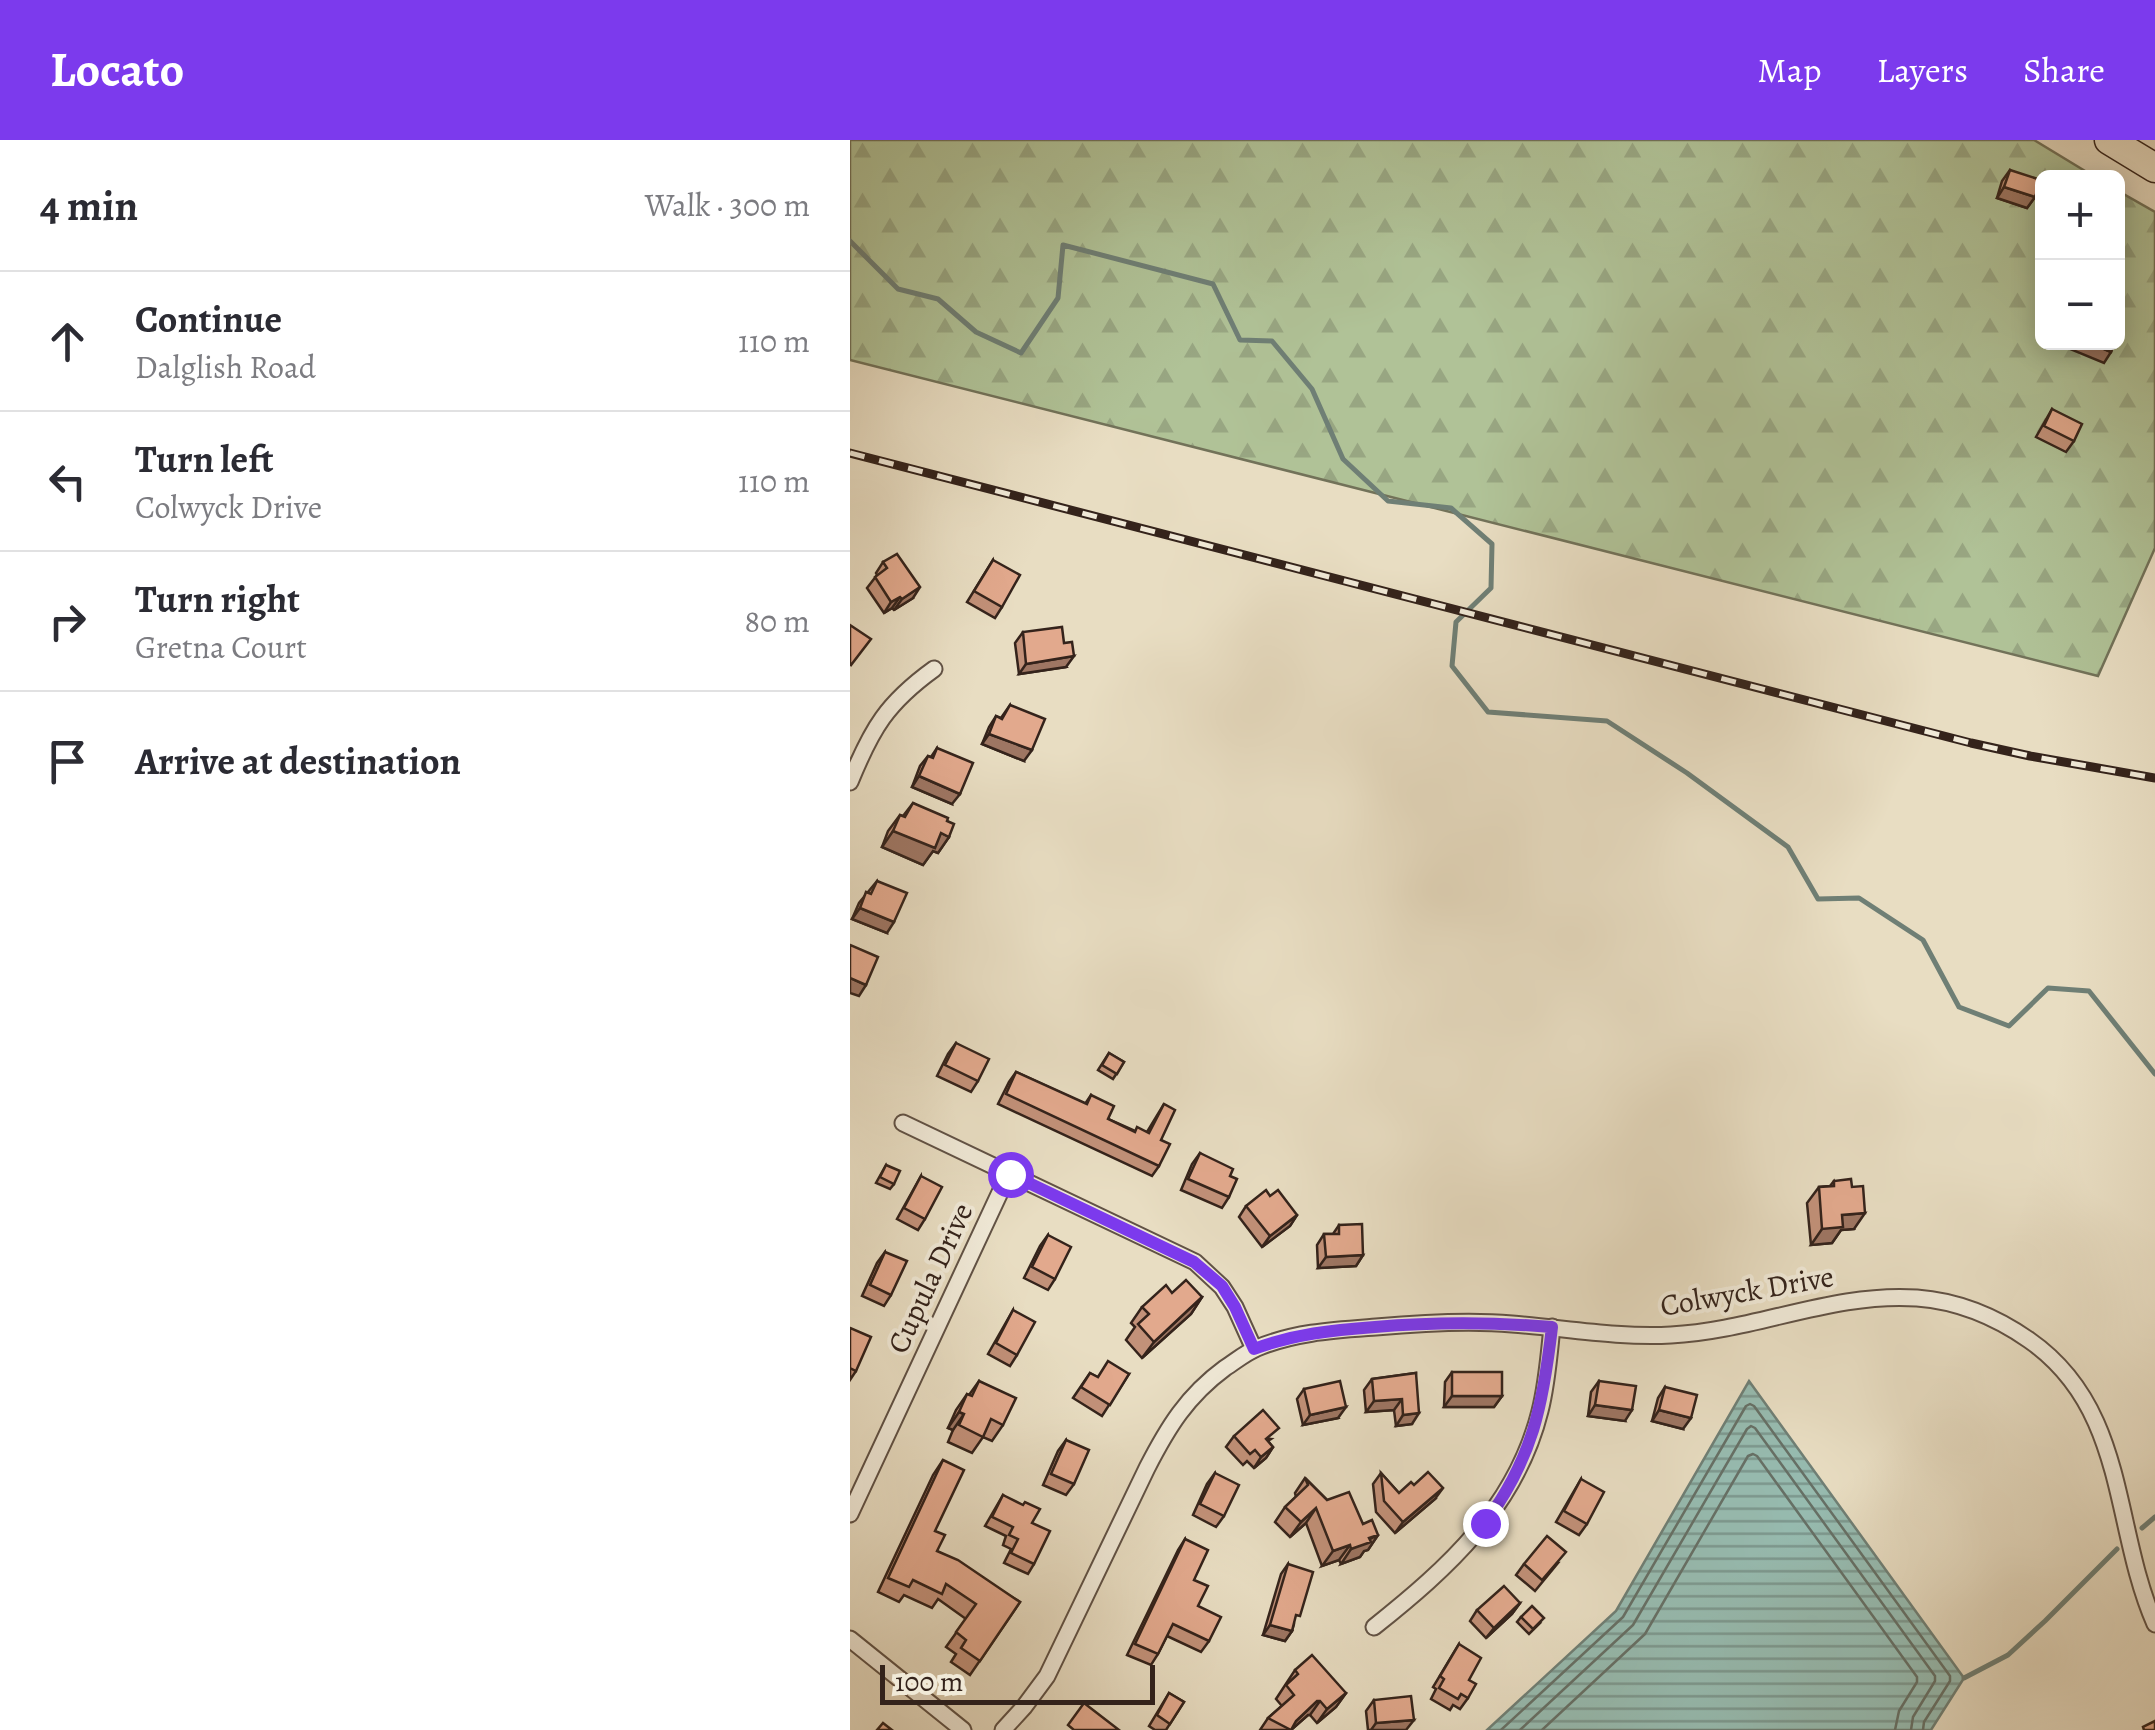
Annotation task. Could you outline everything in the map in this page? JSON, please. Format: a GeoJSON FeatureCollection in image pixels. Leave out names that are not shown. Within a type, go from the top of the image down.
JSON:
{"type":"FeatureCollection","features":[{"type":"Feature","properties":{"kind":"highway"},"geometry":{"type":"LineString","coordinates":[[2109,140],[2155,168]]}},
{"type":"Feature","properties":{"kind":"street"},"geometry":{"type":"LineString","coordinates":[[850,782],[872,733],[890,706],[934,669]]}},
{"type":"Feature","properties":{"kind":"street"},"geometry":{"type":"LineString","coordinates":[[903,1123],[1194,1262],[1222,1286],[1254,1349]]}},
{"type":"Feature","properties":{"kind":"street","name":"Cupula Drive"},"geometry":{"type":"LineString","coordinates":[[850,1514],[1010,1174]]}},
{"type":"Feature","properties":{"kind":"street","name":"Colwyck Drive"},"geometry":{"type":"LineString","coordinates":[[1002,1730],[1047,1676],[1147,1468],[1184,1404],[1208,1381],[1254,1349],[1321,1331],[1466,1322],[1644,1336],[1708,1332],[1880,1298],[1918,1298],[1975,1311],[2031,1342],[2078,1389],[2109,1450],[2145,1600],[2155,1624]]}},
{"type":"Feature","properties":{"kind":"street"},"geometry":{"type":"LineString","coordinates":[[1374,1627],[1465,1546],[1504,1496],[1529,1447],[1540,1412],[1552,1327]]}},
{"type":"Feature","properties":{"kind":"street"},"geometry":{"type":"LineString","coordinates":[[850,1639],[962,1730]]}},
{"type":"Feature","properties":{"kind":"green space"},"geometry":{"type":"Polygon","coordinates":[[[850,140],[2034,140],[2083,170],[2035,170],[2035,350],[2125,350],[2125,195],[2155,212],[2155,548],[2098,676],[850,360],[850,140]]]}},
{"type":"Feature","properties":{"kind":"water"},"geometry":{"type":"Polygon","coordinates":[[[1749,1381],[1964,1678],[1931,1730],[1487,1730],[1616,1611],[1749,1381]]]}},
{"type":"Feature","properties":{"kind":"building"},"geometry":{"type":"Polygon","coordinates":[[[2010,170],[2035,178],[2035,197],[2004,187],[2010,170]]]}},
{"type":"Feature","properties":{"kind":"building"},"geometry":{"type":"Polygon","coordinates":[[[2052,409],[2082,424],[2074,441],[2044,426],[2052,409]]]}},
{"type":"Feature","properties":{"kind":"building"},"geometry":{"type":"Polygon","coordinates":[[[897,554],[920,587],[891,602],[875,577],[887,568],[883,562],[897,554]]]}},
{"type":"Feature","properties":{"kind":"building"},"geometry":{"type":"Polygon","coordinates":[[[993,560],[1020,575],[1002,607],[974,591],[993,560]]]}},
{"type":"Feature","properties":{"kind":"building"},"geometry":{"type":"Polygon","coordinates":[[[850,625],[871,639],[851,665],[850,664],[850,625]]]}},
{"type":"Feature","properties":{"kind":"building"},"geometry":{"type":"Polygon","coordinates":[[[1062,627],[1064,643],[1072,642],[1074,656],[1026,664],[1023,632],[1062,627]]]}},
{"type":"Feature","properties":{"kind":"building"},"geometry":{"type":"Polygon","coordinates":[[[1010,705],[1045,719],[1032,750],[989,734],[996,716],[1002,719],[1010,705]]]}},
{"type":"Feature","properties":{"kind":"building"},"geometry":{"type":"Polygon","coordinates":[[[937,748],[973,763],[960,794],[919,776],[928,756],[933,758],[937,748]]]}},
{"type":"Feature","properties":{"kind":"building"},"geometry":{"type":"Polygon","coordinates":[[[913,803],[954,824],[949,837],[941,833],[935,848],[893,831],[900,815],[905,817],[913,803]]]}},
{"type":"Feature","properties":{"kind":"building"},"geometry":{"type":"Polygon","coordinates":[[[877,881],[907,893],[894,922],[860,908],[866,892],[871,894],[877,881]]]}},
{"type":"Feature","properties":{"kind":"building"},"geometry":{"type":"Polygon","coordinates":[[[850,945],[878,957],[866,985],[850,978],[850,945]]]}},
{"type":"Feature","properties":{"kind":"building"},"geometry":{"type":"Polygon","coordinates":[[[956,1043],[989,1059],[978,1081],[945,1065],[956,1043]]]}},
{"type":"Feature","properties":{"kind":"building"},"geometry":{"type":"Polygon","coordinates":[[[1109,1053],[1124,1062],[1117,1074],[1102,1065],[1109,1053]]]}},
{"type":"Feature","properties":{"kind":"building"},"geometry":{"type":"Polygon","coordinates":[[[1016,1072],[1087,1104],[1091,1095],[1114,1106],[1108,1119],[1135,1132],[1137,1127],[1149,1133],[1164,1104],[1175,1110],[1161,1140],[1170,1144],[1159,1166],[1006,1094],[1016,1072]]]}},
{"type":"Feature","properties":{"kind":"building"},"geometry":{"type":"Polygon","coordinates":[[[1200,1153],[1233,1169],[1230,1176],[1237,1179],[1229,1197],[1188,1179],[1200,1153]]]}},
{"type":"Feature","properties":{"kind":"building"},"geometry":{"type":"Polygon","coordinates":[[[886,1165],[900,1171],[894,1184],[880,1177],[886,1165]]]}},
{"type":"Feature","properties":{"kind":"building"},"geometry":{"type":"Polygon","coordinates":[[[921,1176],[942,1187],[925,1219],[904,1208],[921,1176]]]}},
{"type":"Feature","properties":{"kind":"building"},"geometry":{"type":"Polygon","coordinates":[[[1851,1179],[1852,1187],[1863,1186],[1865,1213],[1842,1215],[1843,1227],[1822,1229],[1819,1187],[1851,1179]]]}},
{"type":"Feature","properties":{"kind":"building"},"geometry":{"type":"Polygon","coordinates":[[[1266,1190],[1270,1196],[1278,1190],[1297,1215],[1270,1236],[1246,1206],[1266,1190]]]}},
{"type":"Feature","properties":{"kind":"building"},"geometry":{"type":"Polygon","coordinates":[[[1362,1224],[1363,1255],[1326,1257],[1324,1234],[1339,1234],[1339,1225],[1362,1224]]]}},
{"type":"Feature","properties":{"kind":"building"},"geometry":{"type":"Polygon","coordinates":[[[1048,1235],[1071,1247],[1055,1279],[1032,1267],[1048,1235]]]}},
{"type":"Feature","properties":{"kind":"building"},"geometry":{"type":"Polygon","coordinates":[[[885,1252],[907,1261],[891,1295],[870,1285],[885,1252]]]}},
{"type":"Feature","properties":{"kind":"building"},"geometry":{"type":"Polygon","coordinates":[[[1186,1280],[1202,1297],[1154,1342],[1138,1324],[1149,1314],[1142,1307],[1166,1285],[1172,1293],[1186,1280]]]}},
{"type":"Feature","properties":{"kind":"building"},"geometry":{"type":"Polygon","coordinates":[[[1013,1310],[1035,1322],[1017,1355],[996,1343],[1013,1310]]]}},
{"type":"Feature","properties":{"kind":"building"},"geometry":{"type":"Polygon","coordinates":[[[850,1328],[871,1337],[856,1371],[850,1368],[850,1328]]]}},
{"type":"Feature","properties":{"kind":"building"},"geometry":{"type":"Polygon","coordinates":[[[1108,1361],[1129,1374],[1110,1405],[1081,1387],[1090,1373],[1098,1377],[1108,1361]]]}},
{"type":"Feature","properties":{"kind":"building"},"geometry":{"type":"Polygon","coordinates":[[[1452,1372],[1502,1372],[1502,1396],[1452,1396],[1452,1372]]]}},
{"type":"Feature","properties":{"kind":"building"},"geometry":{"type":"Polygon","coordinates":[[[1416,1373],[1419,1413],[1403,1415],[1402,1399],[1374,1401],[1372,1379],[1416,1373]]]}},
{"type":"Feature","properties":{"kind":"building"},"geometry":{"type":"Polygon","coordinates":[[[979,1381],[1016,1398],[1003,1425],[991,1419],[983,1437],[959,1425],[964,1414],[959,1412],[967,1394],[972,1396],[979,1381]]]}},
{"type":"Feature","properties":{"kind":"building"},"geometry":{"type":"Polygon","coordinates":[[[1340,1381],[1346,1407],[1310,1415],[1304,1389],[1340,1381]]]}},
{"type":"Feature","properties":{"kind":"building"},"geometry":{"type":"Polygon","coordinates":[[[1599,1381],[1636,1386],[1632,1410],[1595,1405],[1599,1381]]]}},
{"type":"Feature","properties":{"kind":"building"},"geometry":{"type":"Polygon","coordinates":[[[1665,1387],[1697,1395],[1691,1418],[1659,1410],[1665,1387]]]}},
{"type":"Feature","properties":{"kind":"building"},"geometry":{"type":"Polygon","coordinates":[[[1263,1410],[1279,1428],[1266,1439],[1273,1447],[1261,1457],[1255,1450],[1250,1454],[1234,1436],[1263,1410]]]}},
{"type":"Feature","properties":{"kind":"building"},"geometry":{"type":"Polygon","coordinates":[[[1066,1440],[1089,1450],[1074,1484],[1051,1474],[1066,1440]]]}},
{"type":"Feature","properties":{"kind":"building"},"geometry":{"type":"Polygon","coordinates":[[[943,1460],[964,1470],[935,1531],[945,1535],[937,1551],[958,1560],[1020,1602],[980,1661],[961,1648],[966,1640],[956,1632],[976,1604],[946,1584],[942,1594],[913,1580],[909,1587],[888,1578],[943,1460]]]}},
{"type":"Feature","properties":{"kind":"building"},"geometry":{"type":"Polygon","coordinates":[[[1428,1472],[1443,1488],[1403,1522],[1384,1501],[1381,1473],[1399,1493],[1428,1472]]]}},
{"type":"Feature","properties":{"kind":"building"},"geometry":{"type":"Polygon","coordinates":[[[1215,1473],[1239,1485],[1224,1516],[1200,1504],[1215,1473]]]}},
{"type":"Feature","properties":{"kind":"building"},"geometry":{"type":"Polygon","coordinates":[[[1305,1478],[1327,1500],[1349,1492],[1363,1524],[1372,1520],[1378,1535],[1369,1538],[1371,1542],[1333,1551],[1316,1508],[1301,1522],[1285,1507],[1308,1485],[1305,1478]]]}},
{"type":"Feature","properties":{"kind":"building"},"geometry":{"type":"Polygon","coordinates":[[[1581,1479],[1604,1492],[1587,1524],[1564,1511],[1581,1479]]]}},
{"type":"Feature","properties":{"kind":"building"},"geometry":{"type":"Polygon","coordinates":[[[1003,1495],[1040,1509],[1032,1523],[1050,1531],[1034,1564],[1011,1553],[1018,1539],[1009,1535],[1013,1527],[992,1517],[1003,1495]]]}},
{"type":"Feature","properties":{"kind":"building"},"geometry":{"type":"Polygon","coordinates":[[[1547,1536],[1566,1552],[1542,1580],[1524,1564],[1547,1536]]]}},
{"type":"Feature","properties":{"kind":"building"},"geometry":{"type":"Polygon","coordinates":[[[1185,1539],[1208,1550],[1194,1580],[1208,1586],[1198,1606],[1221,1617],[1209,1641],[1173,1624],[1158,1654],[1135,1644],[1185,1539]]]}},
{"type":"Feature","properties":{"kind":"building"},"geometry":{"type":"Polygon","coordinates":[[[1288,1564],[1313,1572],[1292,1631],[1270,1625],[1288,1564]]]}},
{"type":"Feature","properties":{"kind":"building"},"geometry":{"type":"Polygon","coordinates":[[[1504,1586],[1520,1603],[1494,1628],[1477,1610],[1504,1586]]]}},
{"type":"Feature","properties":{"kind":"building"},"geometry":{"type":"Polygon","coordinates":[[[1532,1606],[1544,1618],[1533,1629],[1521,1617],[1532,1606]]]}},
{"type":"Feature","properties":{"kind":"building"},"geometry":{"type":"Polygon","coordinates":[[[1459,1644],[1481,1658],[1469,1680],[1476,1684],[1468,1698],[1461,1694],[1458,1699],[1439,1688],[1444,1679],[1440,1676],[1459,1644]]]}},
{"type":"Feature","properties":{"kind":"building"},"geometry":{"type":"Polygon","coordinates":[[[1312,1655],[1346,1693],[1327,1709],[1317,1701],[1291,1730],[1268,1718],[1294,1695],[1286,1685],[1298,1674],[1295,1670],[1312,1655]]]}},
{"type":"Feature","properties":{"kind":"building"},"geometry":{"type":"Polygon","coordinates":[[[1169,1693],[1184,1702],[1170,1724],[1157,1715],[1169,1693]]]}},
{"type":"Feature","properties":{"kind":"building"},"geometry":{"type":"Polygon","coordinates":[[[1411,1696],[1414,1720],[1376,1723],[1374,1700],[1411,1696]]]}},
{"type":"Feature","properties":{"kind":"building"},"geometry":{"type":"Polygon","coordinates":[[[1084,1703],[1119,1730],[1074,1730],[1068,1725],[1084,1703]]]}},
{"type":"Feature","properties":{"kind":"building"},"geometry":{"type":"Polygon","coordinates":[[[2155,1721],[2155,1730],[2144,1730],[2143,1727],[2155,1721]]]}},
{"type":"Feature","properties":{"kind":"waterway"},"geometry":{"type":"LineString","coordinates":[[850,241],[898,289],[938,299],[976,332],[1021,353],[1058,298],[1063,245],[1213,284],[1240,340],[1272,341],[1312,389],[1343,459],[1388,501],[1451,508],[1492,544],[1491,588],[1456,622],[1452,666],[1488,712],[1607,721],[1687,773],[1788,847],[1818,899],[1859,898],[1923,940],[1959,1007],[2009,1026],[2048,988],[2089,991],[2155,1074]]}},
{"type":"Feature","properties":{"kind":"waterway"},"geometry":{"type":"LineString","coordinates":[[2142,1528],[2155,1517]]}},
{"type":"Feature","properties":{"kind":"waterway"},"geometry":{"type":"LineString","coordinates":[[1964,1678],[2008,1655],[2117,1549]]}},
{"type":"Feature","properties":{"kind":"railway"},"geometry":{"type":"LineString","coordinates":[[850,453],[1971,743],[2155,778]]}},
{"type":"Feature","properties":{"kind":"route"},"geometry":{"type":"LineString","coordinates":[[1010,1174],[1194,1262],[1222,1286],[1254,1349],[1321,1331],[1395,1325],[1466,1322],[1552,1327],[1540,1412],[1529,1447],[1485,1523]]}}]}
